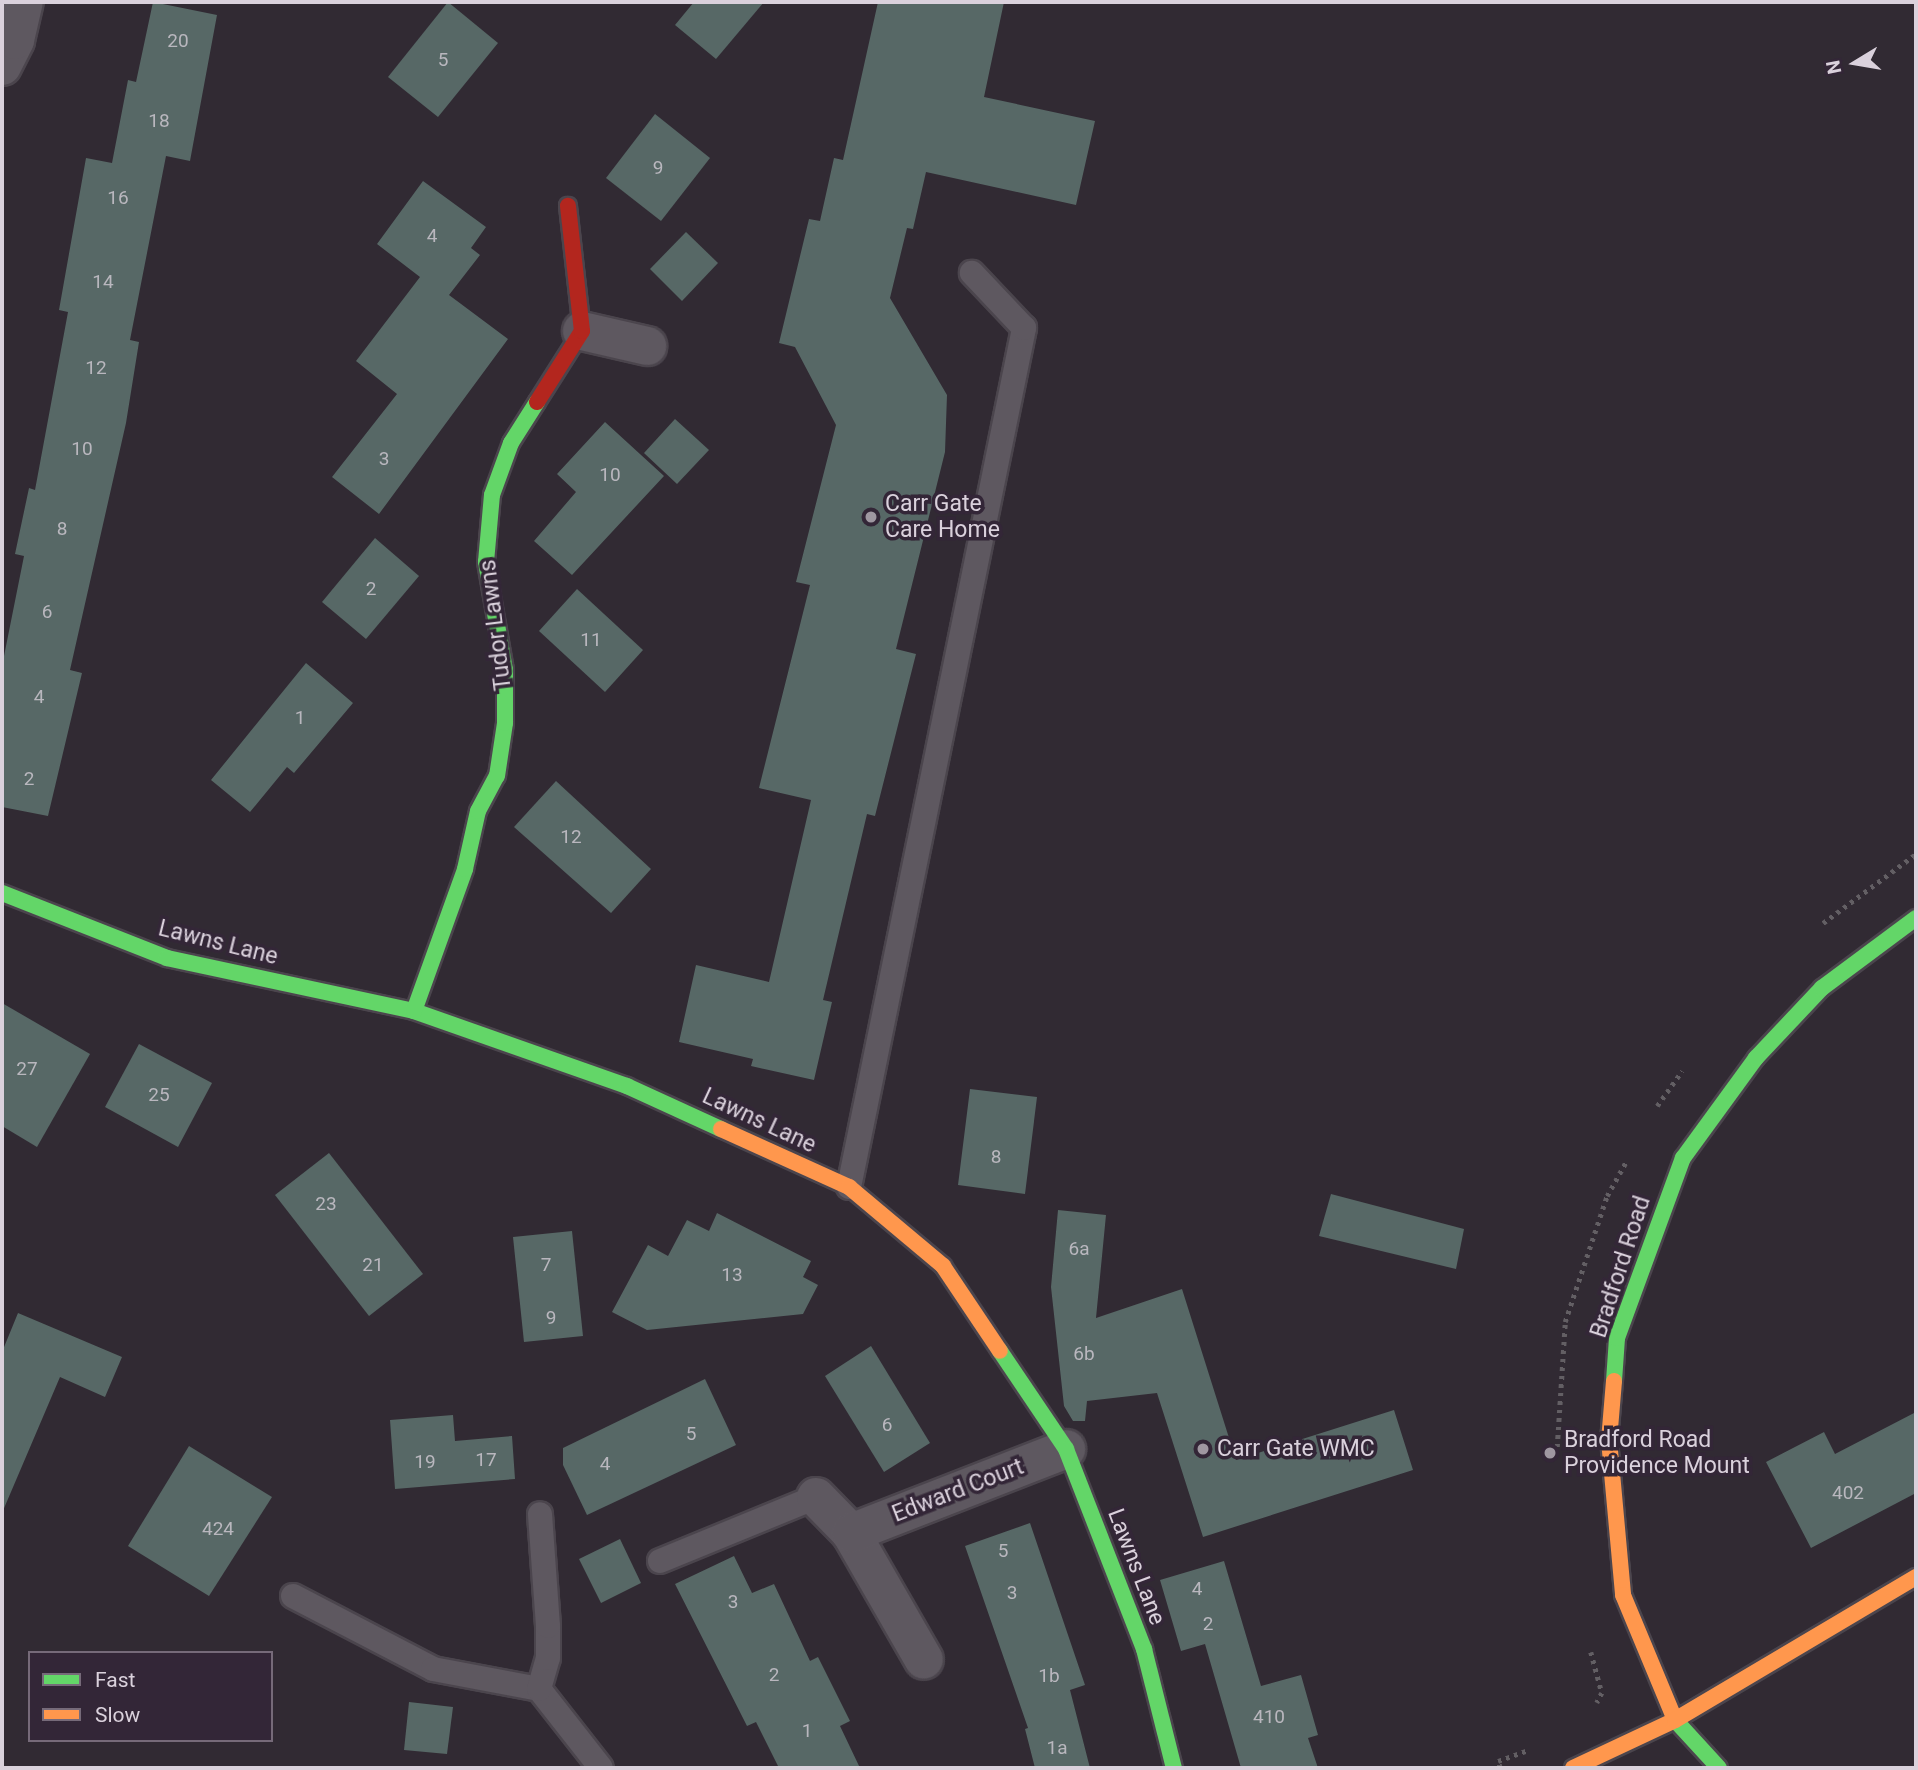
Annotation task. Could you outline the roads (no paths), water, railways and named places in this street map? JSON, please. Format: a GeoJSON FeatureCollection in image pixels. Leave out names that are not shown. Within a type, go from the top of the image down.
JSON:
{"type":"FeatureCollection","features":[{"type":"Feature","properties":{"kind":"main road"},"geometry":{"type":"LineString","coordinates":[[568,206],[582,331]]}},
{"type":"Feature","properties":{"kind":"main road","name":"Tudor Lawns"},"geometry":{"type":"LineString","coordinates":[[414,1011],[465,869],[478,811],[497,776],[505,723],[505,670],[486,562],[492,495],[511,443],[582,331]]}},
{"type":"Feature","properties":{"kind":"main road","name":"Lawns Lane"},"geometry":{"type":"LineString","coordinates":[[2,892],[167,958],[414,1011],[627,1086],[849,1187],[943,1266],[1066,1449],[1144,1649],[1174,1768]]}},
{"type":"Feature","properties":{"kind":"main road","name":"Bradford Road"},"geometry":{"type":"LineString","coordinates":[[1675,1720],[1623,1595],[1609,1440],[1617,1338],[1683,1158],[1756,1058],[1822,988],[1916,918]]}},
{"type":"Feature","properties":{"kind":"main road"},"geometry":{"type":"LineString","coordinates":[[1573,1768],[1675,1720],[1916,1577]]}},
{"type":"Feature","properties":{"kind":"main road"},"geometry":{"type":"LineString","coordinates":[[1675,1720],[1700,1768]]}},
{"type":"Feature","properties":{"kind":"main road"},"geometry":{"type":"LineString","coordinates":[[1675,1720],[1719,1768]]}},
{"type":"Feature","properties":{"kind":"street"},"geometry":{"type":"LineString","coordinates":[[2,66],[15,40],[24,2]]}},
{"type":"Feature","properties":{"kind":"street"},"geometry":{"type":"LineString","coordinates":[[582,331],[647,346]]}},
{"type":"Feature","properties":{"kind":"street","name":"Edward Court"},"geometry":{"type":"LineString","coordinates":[[850,1533],[1066,1449]]}},
{"type":"Feature","properties":{"kind":"street"},"geometry":{"type":"LineString","coordinates":[[816,1497],[850,1533],[924,1660]]}},
{"type":"Feature","properties":{"kind":"lane"},"geometry":{"type":"LineString","coordinates":[[849,1187],[1024,328],[972,273]]}},
{"type":"Feature","properties":{"kind":"lane"},"geometry":{"type":"LineString","coordinates":[[660,1561],[816,1497]]}},
{"type":"Feature","properties":{"kind":"lane"},"geometry":{"type":"LineString","coordinates":[[539,1689],[548,1648],[540,1514]]}},
{"type":"Feature","properties":{"kind":"lane"},"geometry":{"type":"LineString","coordinates":[[293,1596],[433,1669],[539,1689],[601,1768]]}},
{"type":"Feature","properties":{"kind":"place","name":"Carr Gate Care Home"},"geometry":{"type":"Point","coordinates":[871,517]}},
{"type":"Feature","properties":{"kind":"place","name":"Carr Gate WMC"},"geometry":{"type":"Point","coordinates":[1203,1449]}},
{"type":"Feature","properties":{"kind":"place","name":"Bradford Road Providence Mount"},"geometry":{"type":"Point","coordinates":[1550,1453]}}]}
